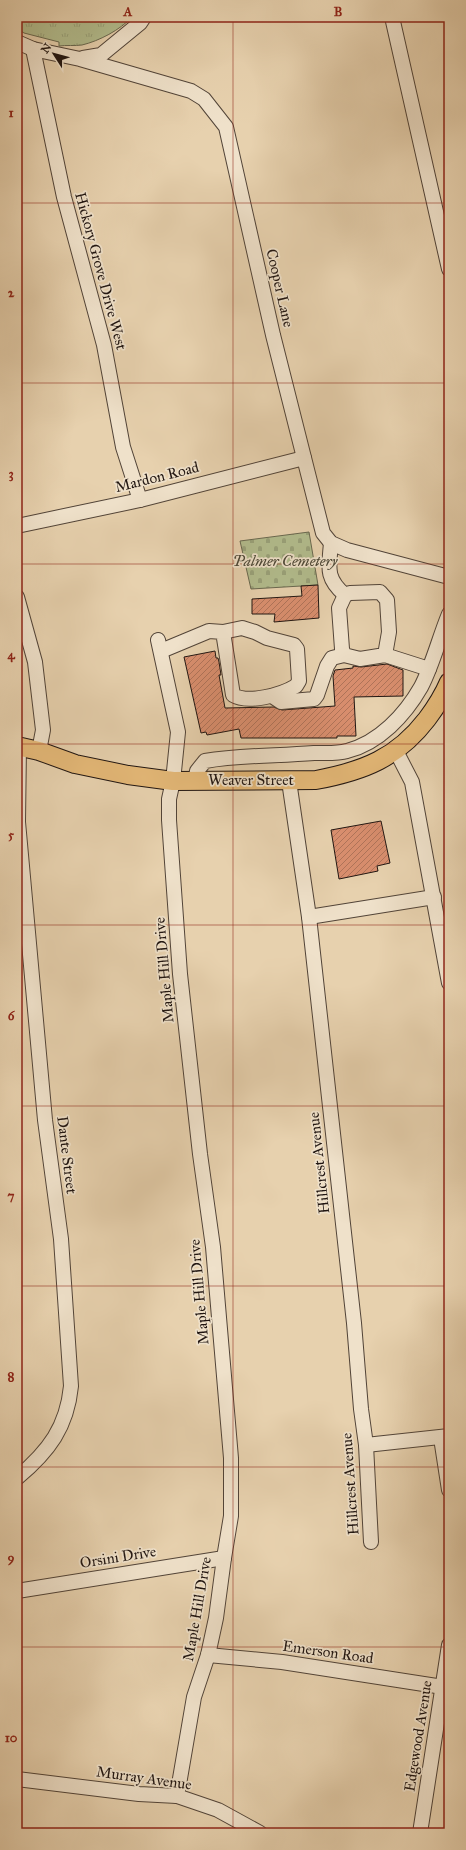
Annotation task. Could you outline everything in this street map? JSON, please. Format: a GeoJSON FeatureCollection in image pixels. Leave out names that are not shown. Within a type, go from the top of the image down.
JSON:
{"type":"FeatureCollection","features":[{"type":"Feature","properties":{"kind":"main road","name":"Weaver Street"},"geometry":{"type":"LineString","coordinates":[[18,746],[39,751],[75,764],[128,775],[173,781],[316,780],[339,776],[396,751],[415,733],[443,697],[449,682]]}},
{"type":"Feature","properties":{"kind":"street"},"geometry":{"type":"LineString","coordinates":[[80,59],[101,55],[140,23],[144,17]]}},
{"type":"Feature","properties":{"kind":"street"},"geometry":{"type":"LineString","coordinates":[[392,17],[444,226],[449,269]]}},
{"type":"Feature","properties":{"kind":"street","name":"Cooper Lane"},"geometry":{"type":"LineString","coordinates":[[17,42],[33,50],[80,59],[191,91],[204,99],[226,127],[273,335],[304,458],[323,533],[331,543]]}},
{"type":"Feature","properties":{"kind":"street","name":"Hickory Grove Drive West"},"geometry":{"type":"LineString","coordinates":[[33,50],[64,197],[104,345],[123,446],[140,500]]}},
{"type":"Feature","properties":{"kind":"street","name":"Mardon Road"},"geometry":{"type":"LineString","coordinates":[[17,526],[140,500],[304,458]]}},
{"type":"Feature","properties":{"kind":"street"},"geometry":{"type":"LineString","coordinates":[[345,596],[334,586],[329,571],[331,543],[347,550],[449,577]]}},
{"type":"Feature","properties":{"kind":"street"},"geometry":{"type":"LineString","coordinates":[[344,654],[342,649],[339,608],[345,596],[350,593],[380,592],[387,600],[389,632],[386,655]]}},
{"type":"Feature","properties":{"kind":"street"},"geometry":{"type":"LineString","coordinates":[[17,597],[35,662],[43,730],[39,751]]}},
{"type":"Feature","properties":{"kind":"street"},"geometry":{"type":"LineString","coordinates":[[196,780],[197,772],[205,761],[229,757],[346,752],[376,738],[397,720],[411,704],[429,669],[449,614]]}},
{"type":"Feature","properties":{"kind":"street"},"geometry":{"type":"LineString","coordinates":[[242,628],[267,638],[294,645],[297,649],[299,681],[296,686],[272,696],[239,698],[233,695],[223,632],[242,628]]}},
{"type":"Feature","properties":{"kind":"street","name":"Maple Hill Drive"},"geometry":{"type":"LineString","coordinates":[[177,1796],[194,1697],[208,1655],[216,1618],[231,1516],[231,1458],[212,1247],[180,974],[168,820],[169,799],[173,781],[178,732],[159,645],[210,631],[223,632]]}},
{"type":"Feature","properties":{"kind":"street"},"geometry":{"type":"LineString","coordinates":[[272,696],[281,702],[314,699],[317,695],[327,666],[332,658],[344,654],[360,660],[386,655],[429,669]]}},
{"type":"Feature","properties":{"kind":"street","name":"Dante Street"},"geometry":{"type":"LineString","coordinates":[[17,1478],[31,1466],[51,1443],[64,1421],[69,1403],[71,1386],[61,1239],[45,1120],[18,822],[18,746]]}},
{"type":"Feature","properties":{"kind":"street"},"geometry":{"type":"LineString","coordinates":[[396,751],[412,782],[449,983]]}},
{"type":"Feature","properties":{"kind":"street","name":"Hillcrest Avenue"},"geometry":{"type":"LineString","coordinates":[[289,781],[309,917],[366,1446],[371,1542]]}},
{"type":"Feature","properties":{"kind":"street"},"geometry":{"type":"LineString","coordinates":[[309,917],[434,897]]}},
{"type":"Feature","properties":{"kind":"street"},"geometry":{"type":"LineString","coordinates":[[366,1446],[445,1437],[449,1490]]}},
{"type":"Feature","properties":{"kind":"street","name":"Orsini Drive"},"geometry":{"type":"LineString","coordinates":[[17,1589],[224,1558]]}},
{"type":"Feature","properties":{"kind":"street","name":"Edgewood Avenue"},"geometry":{"type":"LineString","coordinates":[[420,1833],[449,1645]]}},
{"type":"Feature","properties":{"kind":"street","name":"Emerson Road"},"geometry":{"type":"LineString","coordinates":[[208,1655],[282,1662],[443,1686]]}},
{"type":"Feature","properties":{"kind":"street","name":"Murray Avenue"},"geometry":{"type":"LineString","coordinates":[[17,1779],[139,1794],[177,1796],[218,1810],[260,1833]]}},
{"type":"Feature","properties":{"kind":"green space"},"geometry":{"type":"Polygon","coordinates":[[[17,17],[132,17],[115,31],[95,41],[82,45],[59,46],[59,42],[24,33],[18,29],[17,17]]]}},
{"type":"Feature","properties":{"kind":"green space","name":"Palmer Cemetery"},"geometry":{"type":"Polygon","coordinates":[[[309,532],[318,585],[251,589],[240,541],[309,532]]]}},
{"type":"Feature","properties":{"kind":"building"},"geometry":{"type":"Polygon","coordinates":[[[318,585],[319,618],[274,622],[275,614],[252,614],[252,599],[302,596],[301,586],[318,585]]]}},
{"type":"Feature","properties":{"kind":"building"},"geometry":{"type":"Polygon","coordinates":[[[215,651],[216,658],[218,658],[219,662],[221,675],[219,675],[225,708],[274,707],[282,710],[335,706],[333,676],[335,670],[353,668],[353,666],[361,667],[387,664],[403,670],[403,696],[354,697],[356,736],[337,736],[337,738],[241,738],[239,729],[207,735],[206,732],[201,733],[184,657],[215,651]]]}},
{"type":"Feature","properties":{"kind":"building"},"geometry":{"type":"Polygon","coordinates":[[[381,821],[390,863],[377,866],[378,871],[339,879],[331,830],[381,821]]]}}]}
